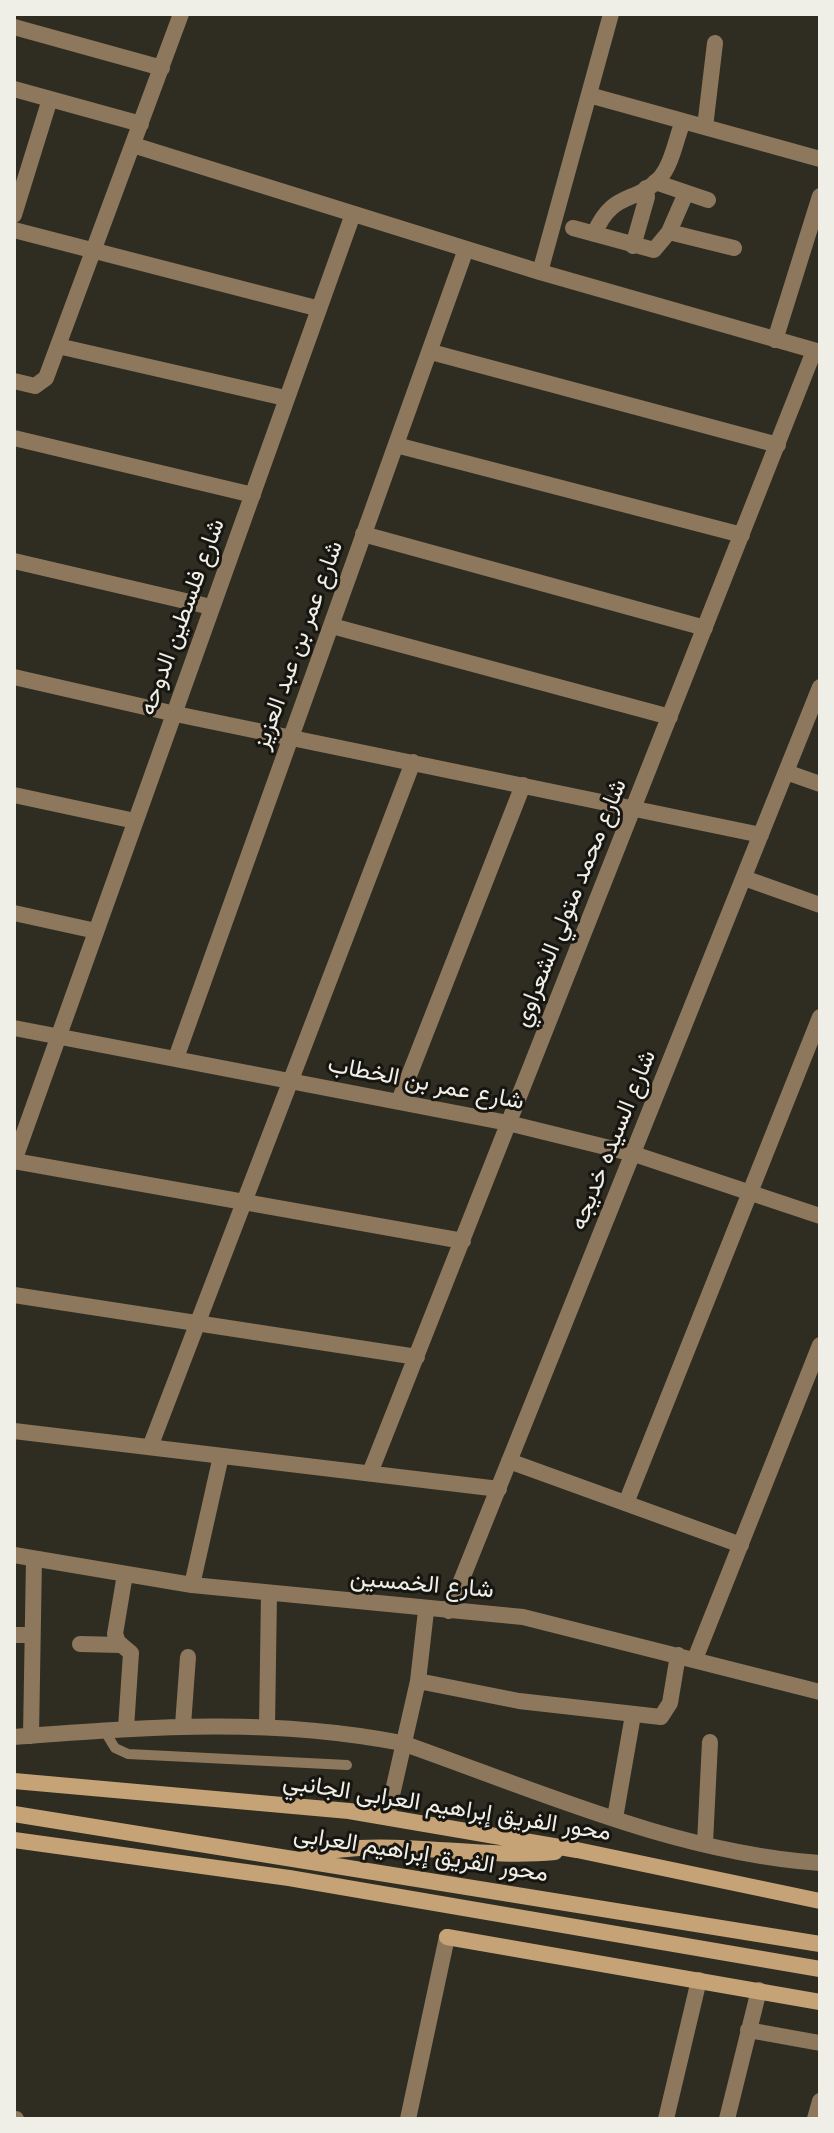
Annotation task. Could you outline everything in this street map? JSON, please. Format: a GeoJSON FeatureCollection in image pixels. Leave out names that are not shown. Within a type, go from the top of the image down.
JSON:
{"type":"FeatureCollection","features":[{"type":"Feature","properties":{"kind":"main road","name":"محور الفريق إبراهيم العرابى الجانبي"},"geometry":{"type":"LineString","coordinates":[[14,1781],[299,1805],[387,1817],[577,1850],[820,1901]]}},
{"type":"Feature","properties":{"kind":"main road","name":"محور الفريق إبراهيم العرابى"},"geometry":{"type":"LineString","coordinates":[[14,1814],[298,1857],[820,1944]]}},
{"type":"Feature","properties":{"kind":"main road","name":"محور الفريق إبراهيم العرابى"},"geometry":{"type":"LineString","coordinates":[[14,1840],[289,1878],[820,1969]]}},
{"type":"Feature","properties":{"kind":"main road"},"geometry":{"type":"LineString","coordinates":[[298,1857],[368,1846],[507,1855],[577,1850]]}},
{"type":"Feature","properties":{"kind":"main road"},"geometry":{"type":"LineString","coordinates":[[447,1937],[820,2002]]}},
{"type":"Feature","properties":{"kind":"street"},"geometry":{"type":"LineString","coordinates":[[14,381],[35,386],[46,378],[181,14]]}},
{"type":"Feature","properties":{"kind":"street"},"geometry":{"type":"LineString","coordinates":[[540,272],[611,14]]}},
{"type":"Feature","properties":{"kind":"street"},"geometry":{"type":"LineString","coordinates":[[14,27],[162,68]]}},
{"type":"Feature","properties":{"kind":"street"},"geometry":{"type":"LineString","coordinates":[[705,127],[715,43]]}},
{"type":"Feature","properties":{"kind":"street"},"geometry":{"type":"LineString","coordinates":[[14,89],[141,124]]}},
{"type":"Feature","properties":{"kind":"street"},"geometry":{"type":"LineString","coordinates":[[589,95],[819,158]]}},
{"type":"Feature","properties":{"kind":"street"},"geometry":{"type":"LineString","coordinates":[[14,215],[50,99]]}},
{"type":"Feature","properties":{"kind":"street"},"geometry":{"type":"LineString","coordinates":[[594,234],[609,207],[650,185],[665,171],[683,121]]}},
{"type":"Feature","properties":{"kind":"street"},"geometry":{"type":"LineString","coordinates":[[133,145],[540,272],[817,351]]}},
{"type":"Feature","properties":{"kind":"street"},"geometry":{"type":"LineString","coordinates":[[650,185],[708,200]]}},
{"type":"Feature","properties":{"kind":"street"},"geometry":{"type":"LineString","coordinates":[[633,246],[650,185]]}},
{"type":"Feature","properties":{"kind":"street"},"geometry":{"type":"LineString","coordinates":[[573,228],[654,250],[669,232],[686,193]]}},
{"type":"Feature","properties":{"kind":"street"},"geometry":{"type":"LineString","coordinates":[[775,340],[820,196]]}},
{"type":"Feature","properties":{"kind":"street","name":"شارع فلسطين الدوحه"},"geometry":{"type":"LineString","coordinates":[[14,1161],[171,713],[253,495],[316,308],[353,214]]}},
{"type":"Feature","properties":{"kind":"street"},"geometry":{"type":"LineString","coordinates":[[14,230],[93,253],[316,308]]}},
{"type":"Feature","properties":{"kind":"street"},"geometry":{"type":"LineString","coordinates":[[669,232],[734,248]]}},
{"type":"Feature","properties":{"kind":"street","name":"شارع عمر بن عبد العزيز"},"geometry":{"type":"LineString","coordinates":[[176,1058],[466,249]]}},
{"type":"Feature","properties":{"kind":"street"},"geometry":{"type":"LineString","coordinates":[[58,346],[285,398]]}},
{"type":"Feature","properties":{"kind":"street","name":"شارع محمد متولي الشعراوي"},"geometry":{"type":"LineString","coordinates":[[370,1473],[817,351]]}},
{"type":"Feature","properties":{"kind":"street"},"geometry":{"type":"LineString","coordinates":[[431,352],[778,445]]}},
{"type":"Feature","properties":{"kind":"street"},"geometry":{"type":"LineString","coordinates":[[14,438],[253,495]]}},
{"type":"Feature","properties":{"kind":"street"},"geometry":{"type":"LineString","coordinates":[[396,445],[742,535]]}},
{"type":"Feature","properties":{"kind":"street"},"geometry":{"type":"LineString","coordinates":[[363,534],[705,628]]}},
{"type":"Feature","properties":{"kind":"street"},"geometry":{"type":"LineString","coordinates":[[14,561],[211,607]]}},
{"type":"Feature","properties":{"kind":"street"},"geometry":{"type":"LineString","coordinates":[[332,626],[670,717]]}},
{"type":"Feature","properties":{"kind":"street"},"geometry":{"type":"LineString","coordinates":[[14,677],[171,713],[761,835]]}},
{"type":"Feature","properties":{"kind":"street","name":"شارع السيده خديجه"},"geometry":{"type":"LineString","coordinates":[[449,1611],[820,687]]}},
{"type":"Feature","properties":{"kind":"street"},"geometry":{"type":"LineString","coordinates":[[150,1447],[413,762]]}},
{"type":"Feature","properties":{"kind":"street"},"geometry":{"type":"LineString","coordinates":[[786,772],[820,784]]}},
{"type":"Feature","properties":{"kind":"street"},"geometry":{"type":"LineString","coordinates":[[399,1101],[523,785]]}},
{"type":"Feature","properties":{"kind":"street"},"geometry":{"type":"LineString","coordinates":[[14,795],[135,821]]}},
{"type":"Feature","properties":{"kind":"street"},"geometry":{"type":"LineString","coordinates":[[744,878],[820,905]]}},
{"type":"Feature","properties":{"kind":"street"},"geometry":{"type":"LineString","coordinates":[[14,913],[96,931]]}},
{"type":"Feature","properties":{"kind":"street"},"geometry":{"type":"LineString","coordinates":[[626,1503],[820,1017]]}},
{"type":"Feature","properties":{"kind":"street","name":"شارع عمر بن الخطاب"},"geometry":{"type":"LineString","coordinates":[[14,1028],[508,1123],[634,1154],[820,1216]]}},
{"type":"Feature","properties":{"kind":"street"},"geometry":{"type":"LineString","coordinates":[[14,1161],[463,1241]]}},
{"type":"Feature","properties":{"kind":"street"},"geometry":{"type":"LineString","coordinates":[[14,1295],[417,1357]]}},
{"type":"Feature","properties":{"kind":"street"},"geometry":{"type":"LineString","coordinates":[[418,1681],[519,1701],[661,1717],[668,1711],[687,1657],[741,1545],[820,1345]]}},
{"type":"Feature","properties":{"kind":"street"},"geometry":{"type":"LineString","coordinates":[[14,1431],[499,1489]]}},
{"type":"Feature","properties":{"kind":"street"},"geometry":{"type":"LineString","coordinates":[[192,1585],[221,1456]]}},
{"type":"Feature","properties":{"kind":"street"},"geometry":{"type":"LineString","coordinates":[[509,1461],[741,1545]]}},
{"type":"Feature","properties":{"kind":"street","name":"شارع الخمسين"},"geometry":{"type":"LineString","coordinates":[[14,1555],[192,1585],[559,1624],[820,1691]]}},
{"type":"Feature","properties":{"kind":"street"},"geometry":{"type":"LineString","coordinates":[[31,1736],[23,1635],[34,1559]]}},
{"type":"Feature","properties":{"kind":"street"},"geometry":{"type":"LineString","coordinates":[[125,1574],[115,1634],[120,1645],[131,1653],[126,1728]]}},
{"type":"Feature","properties":{"kind":"street"},"geometry":{"type":"LineString","coordinates":[[267,1727],[269,1594]]}},
{"type":"Feature","properties":{"kind":"street"},"geometry":{"type":"LineString","coordinates":[[387,1817],[418,1681],[426,1611]]}},
{"type":"Feature","properties":{"kind":"street"},"geometry":{"type":"LineString","coordinates":[[80,1644],[120,1645]]}},
{"type":"Feature","properties":{"kind":"street"},"geometry":{"type":"LineString","coordinates":[[183,1725],[188,1657]]}},
{"type":"Feature","properties":{"kind":"street"},"geometry":{"type":"LineString","coordinates":[[615,1818],[633,1715]]}},
{"type":"Feature","properties":{"kind":"street"},"geometry":{"type":"LineString","coordinates":[[14,1737],[183,1725],[321,1730],[402,1743],[615,1818],[705,1843],[748,1853],[820,1863]]}},
{"type":"Feature","properties":{"kind":"street"},"geometry":{"type":"LineString","coordinates":[[705,1843],[710,1742]]}},
{"type":"Feature","properties":{"kind":"street"},"geometry":{"type":"LineString","coordinates":[[408,2119],[447,1937]]}},
{"type":"Feature","properties":{"kind":"street"},"geometry":{"type":"LineString","coordinates":[[666,2119],[699,1980]]}},
{"type":"Feature","properties":{"kind":"street"},"geometry":{"type":"LineString","coordinates":[[727,2119],[759,1990]]}},
{"type":"Feature","properties":{"kind":"street"},"geometry":{"type":"LineString","coordinates":[[748,2030],[820,2043]]}},
{"type":"Feature","properties":{"kind":"street"},"geometry":{"type":"LineString","coordinates":[[815,2119],[820,2101]]}},
{"type":"Feature","properties":{"kind":"lane"},"geometry":{"type":"LineString","coordinates":[[104,1730],[115,1748],[128,1754],[347,1765]]}}]}
